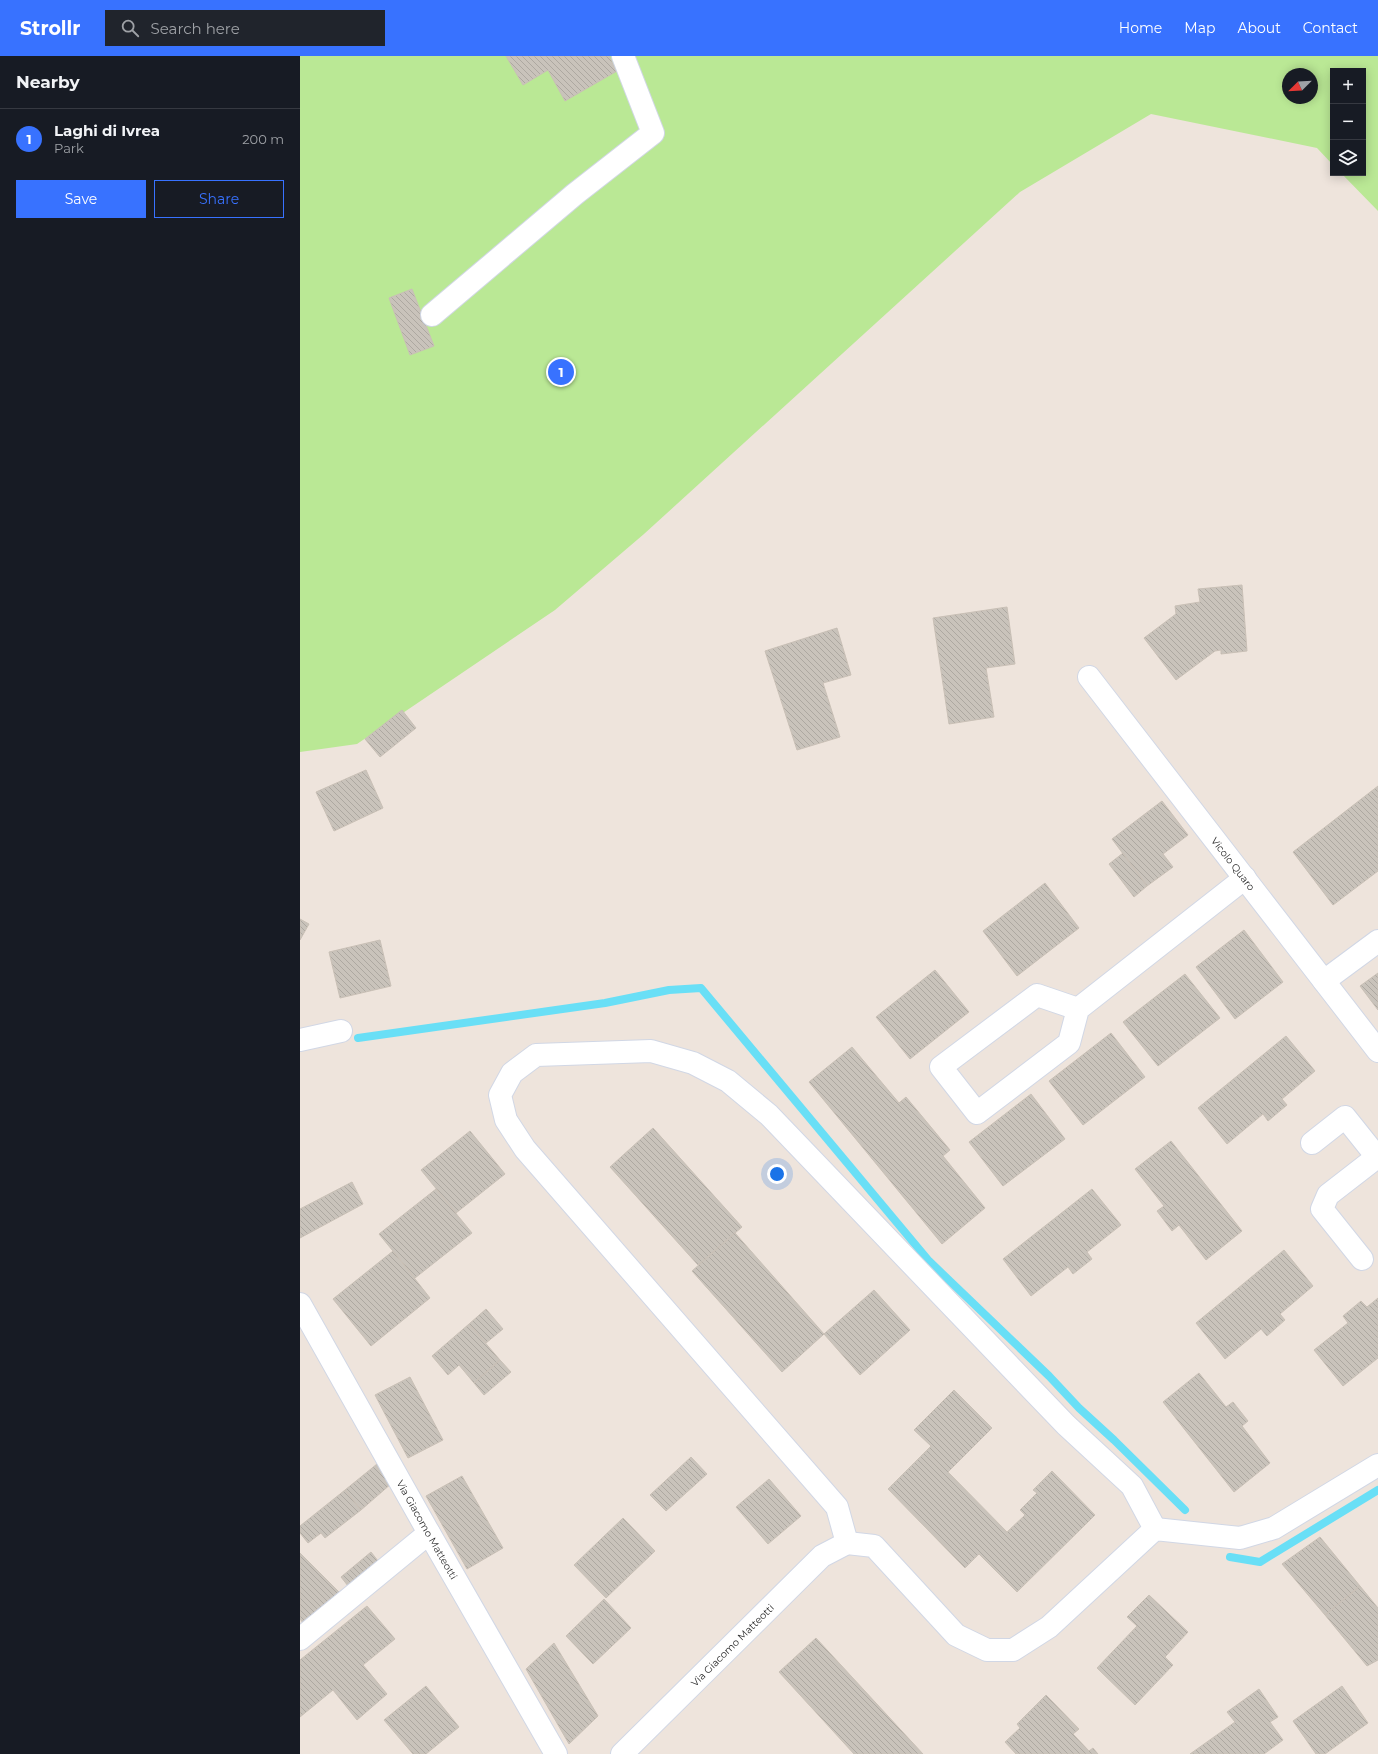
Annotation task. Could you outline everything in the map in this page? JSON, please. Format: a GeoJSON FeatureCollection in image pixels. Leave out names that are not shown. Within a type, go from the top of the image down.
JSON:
{"type":"FeatureCollection","features":[{"type":"Feature","properties":{"kind":"street"},"geometry":{"type":"LineString","coordinates":[[432,314],[575,194],[653,133],[623,56]]}},
{"type":"Feature","properties":{"kind":"street","name":"Vicolo Quaro"},"geometry":{"type":"LineString","coordinates":[[1089,677],[1378,1051]]}},
{"type":"Feature","properties":{"kind":"street"},"geometry":{"type":"LineString","coordinates":[[1078,1009],[1037,995],[941,1067],[977,1113],[1069,1043],[1078,1009],[1245,878]]}},
{"type":"Feature","properties":{"kind":"street"},"geometry":{"type":"LineString","coordinates":[[1324,981],[1378,941]]}},
{"type":"Feature","properties":{"kind":"street"},"geometry":{"type":"LineString","coordinates":[[300,1040],[341,1031]]}},
{"type":"Feature","properties":{"kind":"street"},"geometry":{"type":"LineString","coordinates":[[1155,1529],[1132,1486],[1066,1425],[769,1115],[728,1081],[693,1063],[650,1051],[536,1055],[512,1073],[500,1095],[506,1120],[524,1149],[837,1508],[847,1543],[874,1546],[956,1635],[987,1650],[1013,1650],[1049,1627],[1155,1529],[1233,1537],[1247,1536],[1274,1528],[1378,1465]]}},
{"type":"Feature","properties":{"kind":"street"},"geometry":{"type":"LineString","coordinates":[[1312,1143],[1345,1117],[1377,1157],[1328,1195],[1322,1209],[1362,1259]]}},
{"type":"Feature","properties":{"kind":"street","name":"Via Giacomo Matteotti"},"geometry":{"type":"LineString","coordinates":[[300,1304],[556,1754]]}},
{"type":"Feature","properties":{"kind":"street"},"geometry":{"type":"LineString","coordinates":[[300,1640],[429,1533]]}},
{"type":"Feature","properties":{"kind":"street","name":"Via Giacomo Matteotti"},"geometry":{"type":"LineString","coordinates":[[622,1754],[822,1556],[847,1543]]}},
{"type":"Feature","properties":{"kind":"green space"},"geometry":{"type":"Polygon","coordinates":[[[300,56],[1378,56],[1378,211],[1344,176],[1366,176],[1366,68],[1330,68],[1330,162],[1317,148],[1151,114],[1020,192],[644,534],[555,610],[357,744],[300,752],[300,56]]]}},
{"type":"Feature","properties":{"kind":"building"},"geometry":{"type":"Polygon","coordinates":[[[506,56],[609,56],[617,71],[565,101],[548,70],[523,85],[506,56]]]}},
{"type":"Feature","properties":{"kind":"building"},"geometry":{"type":"Polygon","coordinates":[[[412,289],[434,346],[410,355],[389,298],[412,289]]]}},
{"type":"Feature","properties":{"kind":"building"},"geometry":{"type":"Polygon","coordinates":[[[1242,585],[1247,651],[1221,654],[1221,650],[1215,651],[1176,680],[1144,638],[1176,614],[1175,606],[1200,602],[1198,589],[1242,585]]]}},
{"type":"Feature","properties":{"kind":"building"},"geometry":{"type":"Polygon","coordinates":[[[1007,607],[1015,664],[986,668],[994,717],[949,724],[933,618],[1007,607]]]}},
{"type":"Feature","properties":{"kind":"building"},"geometry":{"type":"Polygon","coordinates":[[[837,628],[851,675],[823,683],[840,737],[797,750],[765,651],[837,628]]]}},
{"type":"Feature","properties":{"kind":"building"},"geometry":{"type":"Polygon","coordinates":[[[402,710],[416,728],[380,757],[365,739],[402,710]]]}},
{"type":"Feature","properties":{"kind":"building"},"geometry":{"type":"Polygon","coordinates":[[[366,770],[383,808],[334,831],[316,792],[366,770]]]}},
{"type":"Feature","properties":{"kind":"building"},"geometry":{"type":"Polygon","coordinates":[[[1378,786],[1378,871],[1333,905],[1293,852],[1378,786]]]}},
{"type":"Feature","properties":{"kind":"building"},"geometry":{"type":"Polygon","coordinates":[[[1162,801],[1188,835],[1163,854],[1173,867],[1147,886],[1112,839],[1162,801]]]}},
{"type":"Feature","properties":{"kind":"building"},"geometry":{"type":"Polygon","coordinates":[[[1123,853],[1147,886],[1134,897],[1109,864],[1123,853]]]}},
{"type":"Feature","properties":{"kind":"building"},"geometry":{"type":"Polygon","coordinates":[[[1045,883],[1079,928],[1017,976],[983,931],[1045,883]]]}},
{"type":"Feature","properties":{"kind":"building"},"geometry":{"type":"Polygon","coordinates":[[[300,919],[309,924],[300,940],[300,919]]]}},
{"type":"Feature","properties":{"kind":"building"},"geometry":{"type":"Polygon","coordinates":[[[1244,930],[1283,982],[1235,1019],[1196,967],[1244,930]]]}},
{"type":"Feature","properties":{"kind":"building"},"geometry":{"type":"Polygon","coordinates":[[[380,940],[391,986],[340,998],[329,952],[380,940]]]}},
{"type":"Feature","properties":{"kind":"building"},"geometry":{"type":"Polygon","coordinates":[[[935,970],[969,1012],[910,1059],[876,1017],[935,970]]]}},
{"type":"Feature","properties":{"kind":"building"},"geometry":{"type":"Polygon","coordinates":[[[1378,973],[1378,1010],[1360,986],[1378,973]]]}},
{"type":"Feature","properties":{"kind":"building"},"geometry":{"type":"Polygon","coordinates":[[[1185,974],[1220,1018],[1158,1066],[1123,1022],[1185,974]]]}},
{"type":"Feature","properties":{"kind":"building"},"geometry":{"type":"Polygon","coordinates":[[[1111,1033],[1145,1077],[1083,1125],[1049,1081],[1111,1033]]]}},
{"type":"Feature","properties":{"kind":"building"},"geometry":{"type":"Polygon","coordinates":[[[1286,1036],[1315,1071],[1282,1099],[1287,1105],[1268,1121],[1263,1114],[1227,1144],[1198,1108],[1286,1036]]]}},
{"type":"Feature","properties":{"kind":"building"},"geometry":{"type":"Polygon","coordinates":[[[852,1047],[899,1103],[906,1097],[950,1150],[943,1156],[985,1208],[942,1244],[809,1082],[852,1047]]]}},
{"type":"Feature","properties":{"kind":"building"},"geometry":{"type":"Polygon","coordinates":[[[1031,1094],[1065,1139],[1003,1186],[969,1142],[1031,1094]]]}},
{"type":"Feature","properties":{"kind":"building"},"geometry":{"type":"Polygon","coordinates":[[[653,1128],[742,1227],[698,1265],[610,1167],[653,1128]]]}},
{"type":"Feature","properties":{"kind":"building"},"geometry":{"type":"Polygon","coordinates":[[[470,1131],[505,1174],[456,1213],[421,1170],[470,1131]]]}},
{"type":"Feature","properties":{"kind":"building"},"geometry":{"type":"Polygon","coordinates":[[[1171,1141],[1242,1231],[1206,1260],[1179,1225],[1172,1231],[1157,1211],[1164,1206],[1135,1169],[1171,1141]]]}},
{"type":"Feature","properties":{"kind":"building"},"geometry":{"type":"Polygon","coordinates":[[[352,1182],[363,1204],[300,1238],[300,1209],[352,1182]]]}},
{"type":"Feature","properties":{"kind":"building"},"geometry":{"type":"Polygon","coordinates":[[[436,1189],[472,1233],[415,1278],[379,1234],[436,1189]]]}},
{"type":"Feature","properties":{"kind":"building"},"geometry":{"type":"Polygon","coordinates":[[[1092,1189],[1121,1225],[1087,1252],[1092,1259],[1073,1274],[1068,1267],[1031,1296],[1003,1259],[1092,1189]]]}},
{"type":"Feature","properties":{"kind":"building"},"geometry":{"type":"Polygon","coordinates":[[[735,1233],[824,1334],[782,1372],[692,1271],[735,1233]]]}},
{"type":"Feature","properties":{"kind":"building"},"geometry":{"type":"Polygon","coordinates":[[[1284,1250],[1313,1286],[1280,1314],[1285,1320],[1267,1336],[1261,1329],[1225,1359],[1196,1323],[1284,1250]]]}},
{"type":"Feature","properties":{"kind":"building"},"geometry":{"type":"Polygon","coordinates":[[[393,1251],[430,1298],[371,1346],[333,1299],[393,1251]]]}},
{"type":"Feature","properties":{"kind":"building"},"geometry":{"type":"Polygon","coordinates":[[[874,1290],[910,1330],[860,1375],[824,1334],[874,1290]]]}},
{"type":"Feature","properties":{"kind":"building"},"geometry":{"type":"Polygon","coordinates":[[[1378,1298],[1378,1358],[1343,1386],[1314,1350],[1348,1323],[1343,1316],[1361,1301],[1367,1307],[1378,1298]]]}},
{"type":"Feature","properties":{"kind":"building"},"geometry":{"type":"Polygon","coordinates":[[[486,1309],[503,1329],[486,1343],[469,1324],[486,1309]]]}},
{"type":"Feature","properties":{"kind":"building"},"geometry":{"type":"Polygon","coordinates":[[[469,1324],[500,1360],[474,1383],[459,1365],[448,1375],[432,1356],[469,1324]]]}},
{"type":"Feature","properties":{"kind":"building"},"geometry":{"type":"Polygon","coordinates":[[[500,1360],[511,1372],[484,1395],[474,1383],[500,1360]]]}},
{"type":"Feature","properties":{"kind":"building"},"geometry":{"type":"Polygon","coordinates":[[[1199,1373],[1226,1407],[1233,1402],[1248,1421],[1242,1426],[1270,1463],[1234,1492],[1163,1402],[1199,1373]]]}},
{"type":"Feature","properties":{"kind":"building"},"geometry":{"type":"Polygon","coordinates":[[[410,1377],[443,1440],[408,1458],[375,1395],[410,1377]]]}},
{"type":"Feature","properties":{"kind":"building"},"geometry":{"type":"Polygon","coordinates":[[[954,1390],[992,1428],[948,1472],[1007,1532],[1025,1515],[1020,1510],[1037,1493],[1033,1490],[1052,1471],[1095,1515],[1017,1592],[979,1554],[965,1568],[888,1489],[931,1446],[914,1430],[954,1390]]]}},
{"type":"Feature","properties":{"kind":"building"},"geometry":{"type":"Polygon","coordinates":[[[691,1457],[707,1474],[666,1511],[650,1495],[691,1457]]]}},
{"type":"Feature","properties":{"kind":"building"},"geometry":{"type":"Polygon","coordinates":[[[377,1464],[392,1483],[361,1510],[345,1490],[377,1464]]]}},
{"type":"Feature","properties":{"kind":"building"},"geometry":{"type":"Polygon","coordinates":[[[462,1476],[503,1548],[467,1569],[426,1496],[462,1476]]]}},
{"type":"Feature","properties":{"kind":"building"},"geometry":{"type":"Polygon","coordinates":[[[769,1479],[801,1516],[768,1544],[736,1507],[769,1479]]]}},
{"type":"Feature","properties":{"kind":"building"},"geometry":{"type":"Polygon","coordinates":[[[345,1490],[361,1510],[325,1538],[321,1533],[308,1543],[300,1533],[300,1526],[345,1490]]]}},
{"type":"Feature","properties":{"kind":"building"},"geometry":{"type":"Polygon","coordinates":[[[623,1518],[655,1551],[606,1598],[574,1565],[623,1518]]]}},
{"type":"Feature","properties":{"kind":"building"},"geometry":{"type":"Polygon","coordinates":[[[1320,1537],[1360,1586],[1325,1615],[1282,1564],[1320,1537]]]}},
{"type":"Feature","properties":{"kind":"building"},"geometry":{"type":"Polygon","coordinates":[[[371,1552],[382,1566],[352,1591],[341,1577],[371,1552]]]}},
{"type":"Feature","properties":{"kind":"building"},"geometry":{"type":"Polygon","coordinates":[[[300,1553],[343,1596],[321,1618],[315,1611],[303,1623],[300,1619],[300,1553]]]}},
{"type":"Feature","properties":{"kind":"building"},"geometry":{"type":"Polygon","coordinates":[[[1360,1586],[1378,1608],[1378,1660],[1367,1666],[1325,1615],[1360,1586]]]}},
{"type":"Feature","properties":{"kind":"building"},"geometry":{"type":"Polygon","coordinates":[[[1149,1595],[1188,1632],[1165,1657],[1173,1665],[1135,1705],[1097,1668],[1137,1626],[1127,1617],[1149,1595]]]}},
{"type":"Feature","properties":{"kind":"building"},"geometry":{"type":"Polygon","coordinates":[[[604,1599],[631,1628],[593,1664],[566,1636],[604,1599]]]}},
{"type":"Feature","properties":{"kind":"building"},"geometry":{"type":"Polygon","coordinates":[[[367,1606],[395,1639],[363,1665],[387,1694],[357,1720],[333,1690],[300,1717],[300,1660],[367,1606]]]}},
{"type":"Feature","properties":{"kind":"building"},"geometry":{"type":"Polygon","coordinates":[[[816,1638],[923,1754],[854,1754],[779,1672],[816,1638]]]}},
{"type":"Feature","properties":{"kind":"building"},"geometry":{"type":"Polygon","coordinates":[[[554,1643],[598,1716],[569,1744],[526,1669],[554,1643]]]}},
{"type":"Feature","properties":{"kind":"building"},"geometry":{"type":"Polygon","coordinates":[[[426,1686],[459,1727],[426,1754],[413,1754],[384,1720],[426,1686]]]}},
{"type":"Feature","properties":{"kind":"building"},"geometry":{"type":"Polygon","coordinates":[[[1342,1686],[1368,1723],[1325,1754],[1316,1754],[1293,1721],[1342,1686]]]}},
{"type":"Feature","properties":{"kind":"building"},"geometry":{"type":"Polygon","coordinates":[[[1259,1689],[1278,1717],[1270,1722],[1283,1740],[1264,1754],[1190,1754],[1235,1722],[1227,1712],[1259,1689]]]}},
{"type":"Feature","properties":{"kind":"building"},"geometry":{"type":"Polygon","coordinates":[[[1046,1695],[1079,1729],[1073,1734],[1089,1751],[1093,1748],[1098,1754],[1016,1754],[1005,1742],[1020,1728],[1017,1724],[1046,1695]]]}},
{"type":"Feature","properties":{"kind":"waterway"},"geometry":{"type":"LineString","coordinates":[[358,1038],[605,1003],[669,990],[701,988],[929,1261],[1049,1376],[1079,1408],[1114,1440],[1185,1510]]}},
{"type":"Feature","properties":{"kind":"waterway"},"geometry":{"type":"LineString","coordinates":[[1230,1557],[1260,1562],[1378,1490]]}},
{"type":"Feature","properties":{"kind":"place","name":"Laghi di Ivrea"},"geometry":{"type":"Point","coordinates":[561,372]}}]}
